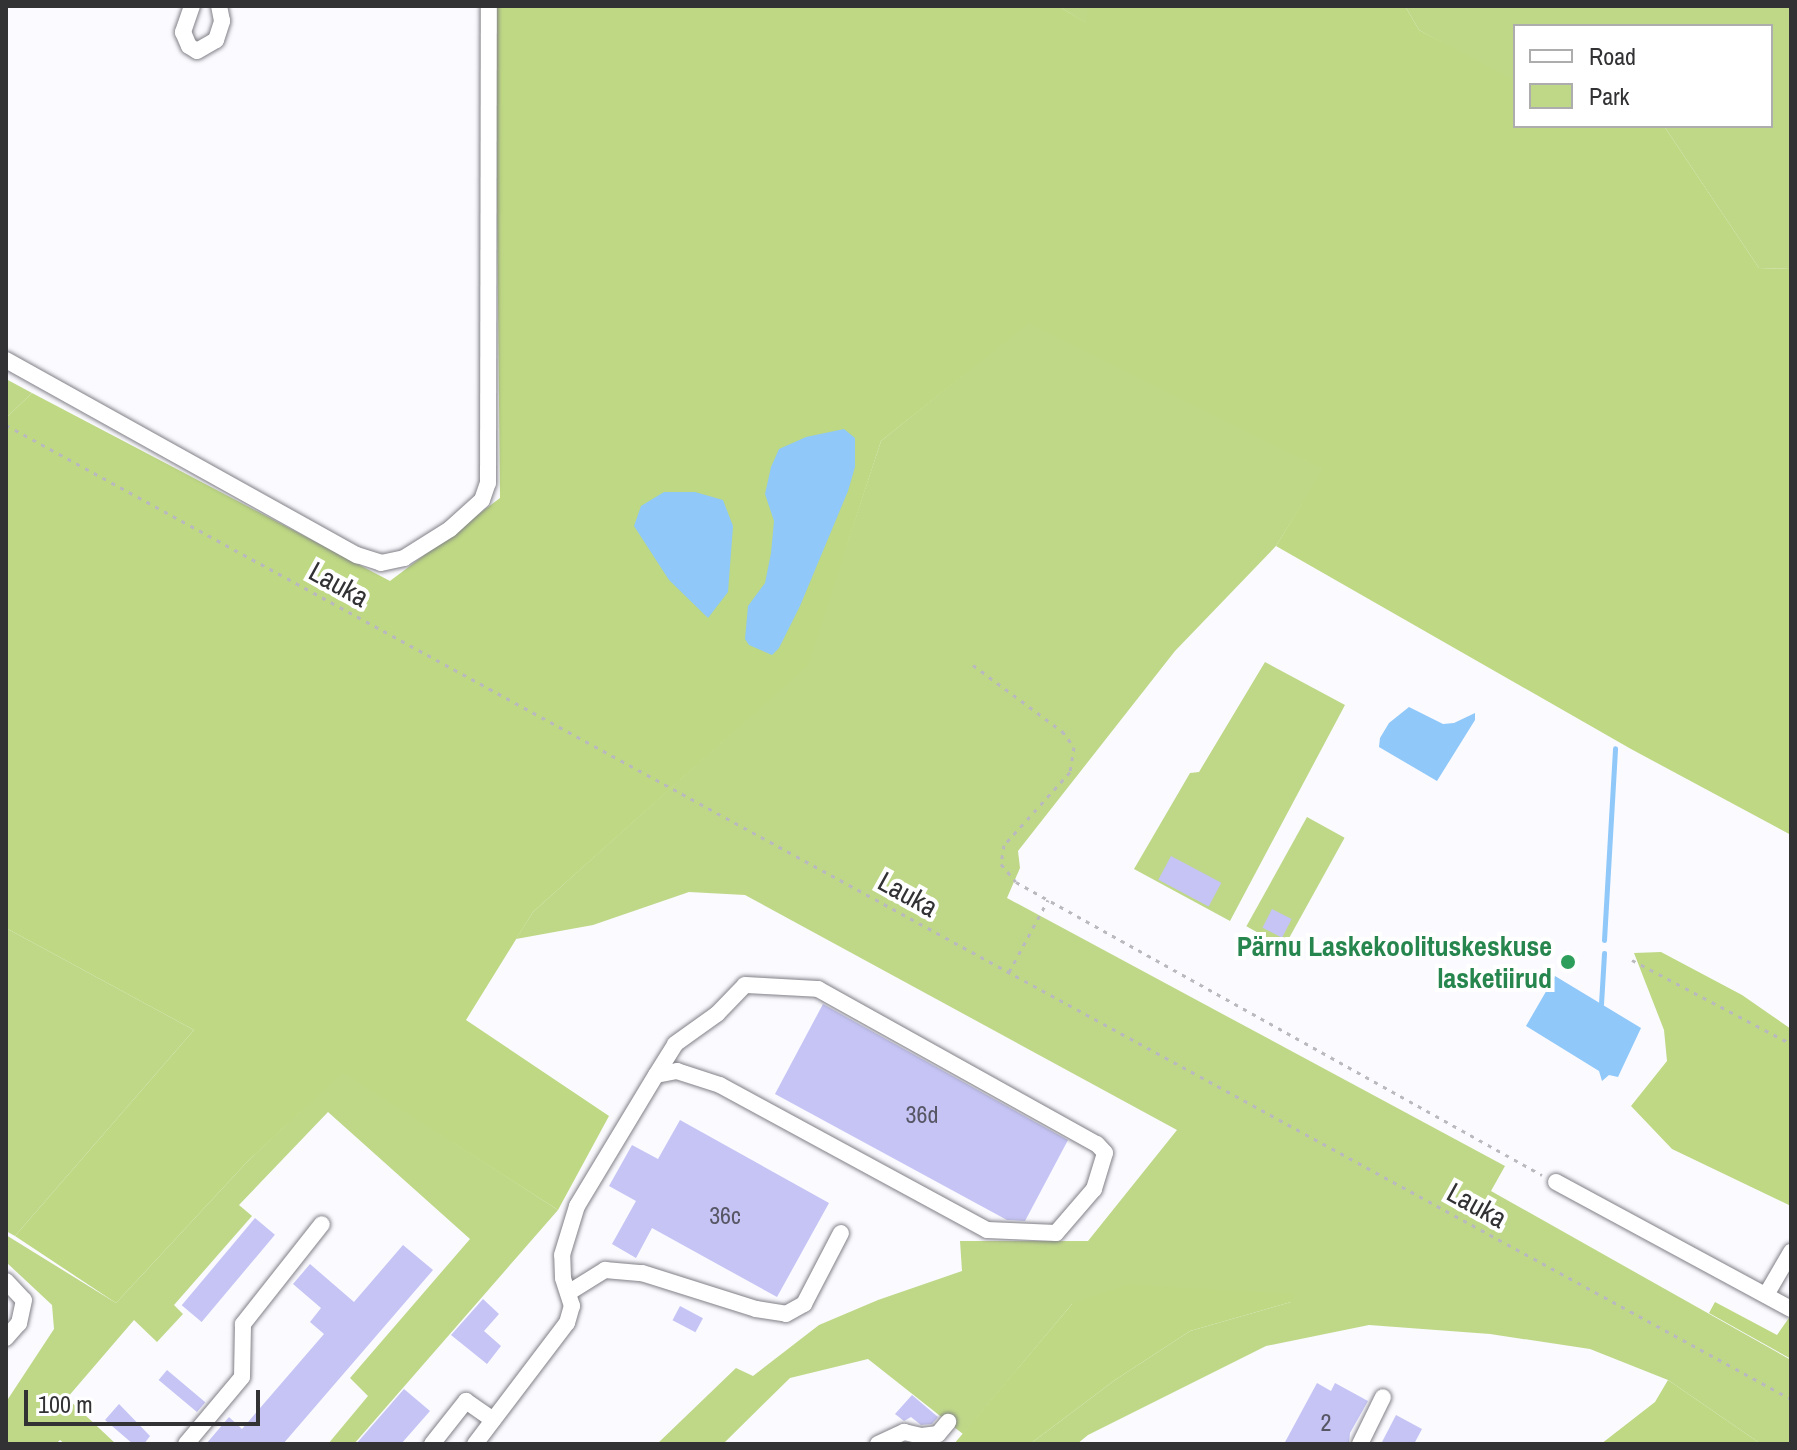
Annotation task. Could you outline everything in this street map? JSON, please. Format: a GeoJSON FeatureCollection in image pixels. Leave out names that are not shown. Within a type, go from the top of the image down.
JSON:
{"type":"FeatureCollection","features":[{"type":"Feature","properties":{"kind":"lane"},"geometry":{"type":"LineString","coordinates":[[192,6],[183,32],[189,46],[197,51],[216,40],[222,21],[219,6]]}},
{"type":"Feature","properties":{"kind":"lane"},"geometry":{"type":"LineString","coordinates":[[6,360],[357,555],[381,563],[404,558],[450,529],[482,500],[488,483],[489,6]]}},
{"type":"Feature","properties":{"kind":"lane"},"geometry":{"type":"LineString","coordinates":[[475,1444],[567,1323],[572,1306],[562,1255],[577,1206],[656,1075],[675,1044],[717,1014],[745,985],[818,989],[1097,1144],[1105,1153],[1094,1189],[1056,1233],[987,1230],[720,1085],[677,1071],[656,1075]]}},
{"type":"Feature","properties":{"kind":"lane"},"geometry":{"type":"LineString","coordinates":[[1556,1182],[1791,1309]]}},
{"type":"Feature","properties":{"kind":"lane"},"geometry":{"type":"LineString","coordinates":[[186,1444],[242,1377],[243,1324],[322,1224]]}},
{"type":"Feature","properties":{"kind":"lane"},"geometry":{"type":"LineString","coordinates":[[568,1293],[605,1270],[642,1273],[756,1309],[786,1314],[804,1304],[841,1233]]}},
{"type":"Feature","properties":{"kind":"lane"},"geometry":{"type":"LineString","coordinates":[[1766,1295],[1791,1252]]}},
{"type":"Feature","properties":{"kind":"lane"},"geometry":{"type":"LineString","coordinates":[[6,1281],[24,1300],[19,1323],[6,1338]]}},
{"type":"Feature","properties":{"kind":"lane"},"geometry":{"type":"LineString","coordinates":[[1360,1444],[1383,1397]]}},
{"type":"Feature","properties":{"kind":"lane"},"geometry":{"type":"LineString","coordinates":[[432,1444],[466,1401],[493,1420]]}},
{"type":"Feature","properties":{"kind":"lane"},"geometry":{"type":"LineString","coordinates":[[878,1444],[904,1432],[922,1436],[938,1434],[948,1422]]}},
{"type":"Feature","properties":{"kind":"path","name":"Lauka"},"geometry":{"type":"LineString","coordinates":[[6,425],[1791,1399]]}},
{"type":"Feature","properties":{"kind":"path"},"geometry":{"type":"LineString","coordinates":[[973,665],[1062,731],[1074,747],[1070,772],[1004,845],[1001,864],[1016,882],[1556,1182]]}},
{"type":"Feature","properties":{"kind":"path"},"geometry":{"type":"LineString","coordinates":[[1009,972],[1048,900]]}},
{"type":"Feature","properties":{"kind":"path"},"geometry":{"type":"LineString","coordinates":[[1632,960],[1791,1044]]}},
{"type":"Feature","properties":{"kind":"green space"},"geometry":{"type":"Polygon","coordinates":[[[495,6],[1058,6],[1087,23],[1088,6],[1405,6],[1419,30],[1513,80],[1513,128],[1665,128],[1759,268],[1791,269],[1791,835],[1631,749],[1276,546],[1323,469],[1029,323],[881,441],[808,665],[533,912],[466,1020],[609,1116],[558,1210],[343,1072],[247,1162],[116,1303],[15,1236],[194,1030],[6,928],[6,418],[32,393],[390,581],[500,498],[495,6]]]}},
{"type":"Feature","properties":{"kind":"green space"},"geometry":{"type":"Polygon","coordinates":[[[1058,6],[1088,6],[1088,24],[1058,6]]]}},
{"type":"Feature","properties":{"kind":"green space"},"geometry":{"type":"Polygon","coordinates":[[[1405,6],[1791,6],[1791,269],[1759,268],[1665,128],[1773,128],[1773,24],[1513,24],[1513,82],[1419,30],[1405,6]]]}},
{"type":"Feature","properties":{"kind":"green space"},"geometry":{"type":"Polygon","coordinates":[[[1029,322],[1324,469],[1276,546],[1175,651],[1018,851],[1020,868],[1007,898],[1505,1166],[1491,1191],[1791,1360],[1791,1444],[1761,1444],[1668,1380],[1590,1349],[1490,1334],[1369,1325],[1266,1346],[1088,1435],[1077,1444],[1030,1444],[1115,1380],[1190,1331],[1291,1302],[1072,1304],[963,1434],[868,1359],[790,1378],[723,1444],[657,1444],[736,1368],[753,1376],[819,1325],[878,1300],[962,1271],[960,1241],[1088,1241],[1177,1130],[745,895],[689,892],[593,925],[516,939],[533,912],[807,665],[881,441],[1029,322]]]}},
{"type":"Feature","properties":{"kind":"green space"},"geometry":{"type":"Polygon","coordinates":[[[6,379],[32,393],[6,418],[6,379]]]}},
{"type":"Feature","properties":{"kind":"green space"},"geometry":{"type":"Polygon","coordinates":[[[1265,662],[1345,705],[1230,921],[1134,869],[1190,773],[1199,772],[1265,662]]]}},
{"type":"Feature","properties":{"kind":"green space"},"geometry":{"type":"Polygon","coordinates":[[[1307,817],[1345,838],[1284,947],[1246,926],[1307,817]]]}},
{"type":"Feature","properties":{"kind":"green space"},"geometry":{"type":"Polygon","coordinates":[[[6,928],[194,1030],[15,1236],[6,1231],[6,928]]]}},
{"type":"Feature","properties":{"kind":"green space"},"geometry":{"type":"Polygon","coordinates":[[[1661,952],[1742,995],[1791,1029],[1791,1206],[1672,1149],[1631,1106],[1667,1061],[1664,1030],[1634,953],[1661,952]]]}},
{"type":"Feature","properties":{"kind":"green space"},"geometry":{"type":"Polygon","coordinates":[[[343,1071],[558,1210],[354,1444],[328,1444],[368,1396],[350,1378],[470,1239],[328,1112],[239,1205],[252,1216],[174,1305],[183,1314],[157,1342],[134,1320],[67,1398],[116,1444],[65,1444],[60,1440],[56,1444],[6,1444],[6,1402],[54,1329],[52,1305],[6,1262],[6,1235],[116,1303],[247,1162],[343,1071]]]}},
{"type":"Feature","properties":{"kind":"green space"},"geometry":{"type":"Polygon","coordinates":[[[1126,1285],[1294,1294],[1291,1302],[1190,1331],[1115,1380],[1030,1444],[954,1444],[1072,1304],[1126,1285]]]}},
{"type":"Feature","properties":{"kind":"green space"},"geometry":{"type":"Polygon","coordinates":[[[1715,1302],[1777,1335],[1791,1315],[1791,1359],[1709,1313],[1715,1302]]]}},
{"type":"Feature","properties":{"kind":"green space"},"geometry":{"type":"Polygon","coordinates":[[[1668,1380],[1761,1444],[1601,1444],[1655,1402],[1668,1380]]]}},
{"type":"Feature","properties":{"kind":"water"},"geometry":{"type":"Polygon","coordinates":[[[844,429],[855,438],[855,467],[848,491],[800,606],[779,648],[772,655],[749,645],[745,639],[748,606],[765,583],[771,553],[774,521],[765,494],[771,467],[779,449],[806,437],[844,429]]]}},
{"type":"Feature","properties":{"kind":"water"},"geometry":{"type":"Polygon","coordinates":[[[664,492],[695,492],[723,500],[733,526],[728,592],[708,618],[669,580],[634,526],[641,506],[664,492]]]}},
{"type":"Feature","properties":{"kind":"water"},"geometry":{"type":"Polygon","coordinates":[[[1409,707],[1443,724],[1454,723],[1475,713],[1475,720],[1437,781],[1379,747],[1380,738],[1389,723],[1409,707]]]}},
{"type":"Feature","properties":{"kind":"water"},"geometry":{"type":"Polygon","coordinates":[[[1555,976],[1641,1028],[1618,1077],[1609,1075],[1602,1081],[1599,1071],[1526,1026],[1555,976]]]}},
{"type":"Feature","properties":{"kind":"building"},"geometry":{"type":"Polygon","coordinates":[[[1171,856],[1221,883],[1209,907],[1158,880],[1171,856]]]}},
{"type":"Feature","properties":{"kind":"building"},"geometry":{"type":"Polygon","coordinates":[[[1272,909],[1292,919],[1282,938],[1262,928],[1272,909]]]}},
{"type":"Feature","properties":{"kind":"building"},"geometry":{"type":"Polygon","coordinates":[[[823,1004],[1068,1140],[1025,1221],[1007,1220],[775,1094],[823,1004]]]}},
{"type":"Feature","properties":{"kind":"building"},"geometry":{"type":"Polygon","coordinates":[[[680,1120],[829,1203],[777,1297],[652,1228],[636,1258],[612,1244],[636,1201],[609,1186],[632,1145],[658,1159],[680,1120]]]}},
{"type":"Feature","properties":{"kind":"building"},"geometry":{"type":"Polygon","coordinates":[[[255,1218],[275,1235],[202,1322],[182,1305],[255,1218]]]}},
{"type":"Feature","properties":{"kind":"building"},"geometry":{"type":"Polygon","coordinates":[[[403,1245],[433,1270],[283,1444],[206,1444],[229,1417],[242,1429],[324,1334],[310,1322],[321,1308],[293,1284],[310,1264],[354,1302],[403,1245]]]}},
{"type":"Feature","properties":{"kind":"building"},"geometry":{"type":"Polygon","coordinates":[[[483,1299],[499,1314],[484,1331],[501,1346],[487,1364],[451,1335],[483,1299]]]}},
{"type":"Feature","properties":{"kind":"building"},"geometry":{"type":"Polygon","coordinates":[[[680,1306],[703,1318],[695,1332],[672,1320],[680,1306]]]}},
{"type":"Feature","properties":{"kind":"building"},"geometry":{"type":"Polygon","coordinates":[[[167,1370],[205,1402],[197,1412],[159,1380],[167,1370]]]}},
{"type":"Feature","properties":{"kind":"building"},"geometry":{"type":"Polygon","coordinates":[[[1317,1383],[1331,1391],[1335,1383],[1368,1401],[1350,1433],[1349,1444],[1284,1444],[1317,1383]]]}},
{"type":"Feature","properties":{"kind":"building"},"geometry":{"type":"Polygon","coordinates":[[[404,1389],[430,1411],[401,1444],[356,1444],[404,1389]]]}},
{"type":"Feature","properties":{"kind":"building"},"geometry":{"type":"Polygon","coordinates":[[[912,1395],[938,1417],[932,1424],[921,1425],[911,1417],[904,1421],[895,1414],[912,1395]]]}},
{"type":"Feature","properties":{"kind":"building"},"geometry":{"type":"Polygon","coordinates":[[[119,1404],[150,1436],[144,1444],[133,1444],[105,1420],[119,1404]]]}},
{"type":"Feature","properties":{"kind":"building"},"geometry":{"type":"Polygon","coordinates":[[[1396,1415],[1422,1429],[1414,1444],[1381,1444],[1396,1415]]]}},
{"type":"Feature","properties":{"kind":"waterway"},"geometry":{"type":"LineString","coordinates":[[1604,940],[1615,748]]}},
{"type":"Feature","properties":{"kind":"waterway"},"geometry":{"type":"LineString","coordinates":[[1601,1004],[1604,953]]}},
{"type":"Feature","properties":{"kind":"place","name":"Pärnu Laskekoolituskeskuse lasketiirud"},"geometry":{"type":"Point","coordinates":[1568,962]}}]}
